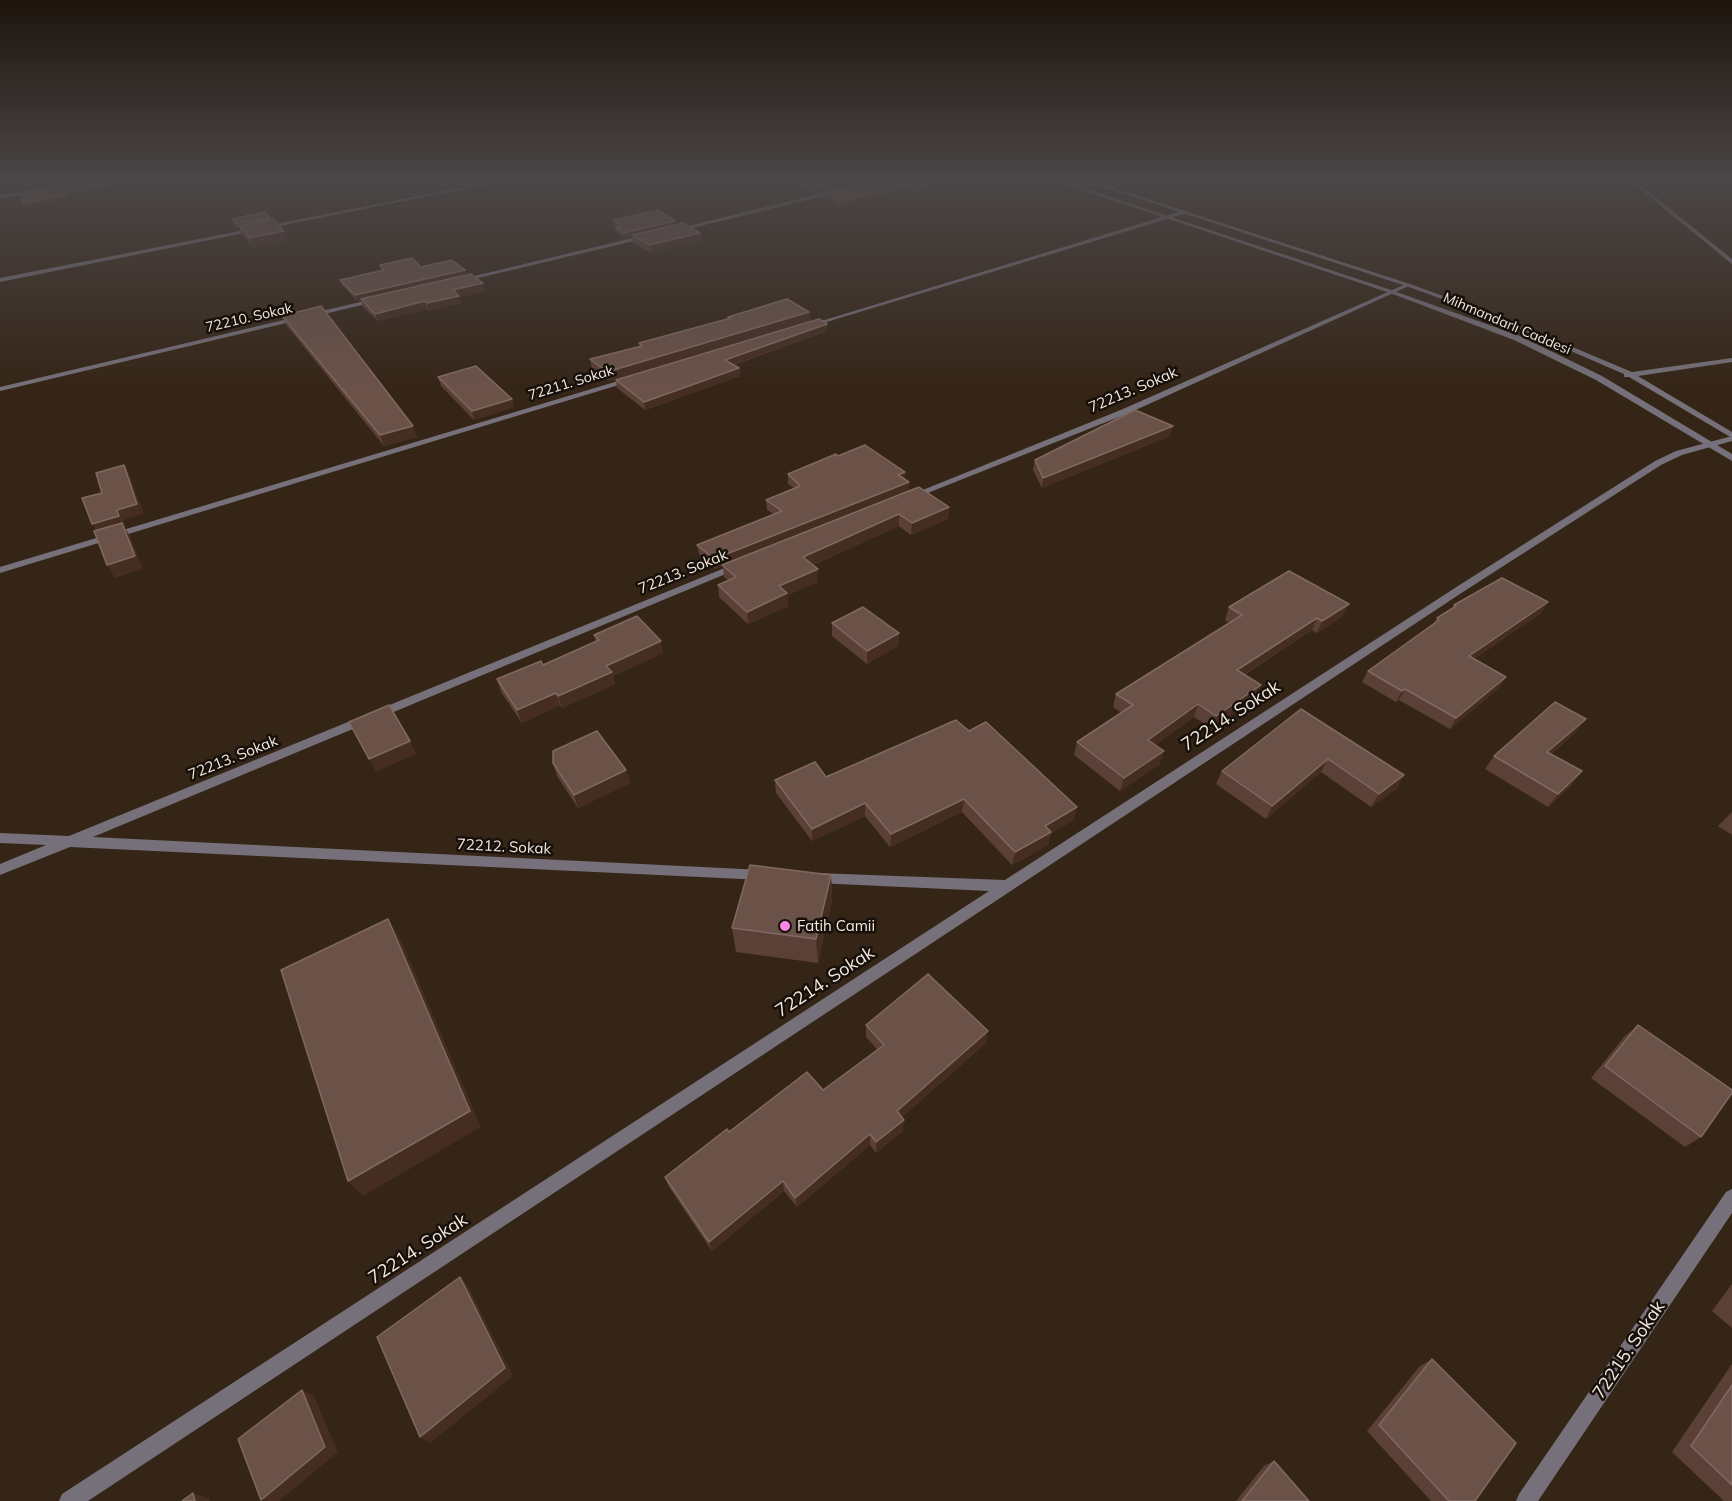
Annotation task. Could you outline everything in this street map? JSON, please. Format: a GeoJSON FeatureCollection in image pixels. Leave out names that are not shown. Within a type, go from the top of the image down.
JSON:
{"type":"FeatureCollection","features":[{"type":"Feature","properties":{"kind":"street"},"geometry":{"type":"LineString","coordinates":[[0,280],[157,249]]}},
{"type":"Feature","properties":{"kind":"street"},"geometry":{"type":"LineString","coordinates":[[456,281],[593,249]]}},
{"type":"Feature","properties":{"kind":"street"},"geometry":{"type":"LineString","coordinates":[[802,328],[1063,249]]}},
{"type":"Feature","properties":{"kind":"street","name":"Mihmandarlı Caddesi"},"geometry":{"type":"LineString","coordinates":[[1264,249],[1392,292],[1517,339],[1599,378],[1732,458]]}},
{"type":"Feature","properties":{"kind":"street","name":"Mihmandarlı Caddesi"},"geometry":{"type":"LineString","coordinates":[[1298,249],[1408,285],[1526,329],[1630,375],[1732,437]]}},
{"type":"Feature","properties":{"kind":"street"},"geometry":{"type":"LineString","coordinates":[[1716,249],[1732,262]]}},
{"type":"Feature","properties":{"kind":"street","name":"72213. Sokak"},"geometry":{"type":"LineString","coordinates":[[903,499],[1126,411],[1408,285]]}},
{"type":"Feature","properties":{"kind":"street","name":"72210. Sokak"},"geometry":{"type":"LineString","coordinates":[[0,389],[387,298]]}},
{"type":"Feature","properties":{"kind":"street"},"geometry":{"type":"LineString","coordinates":[[1599,378],[1732,360]]}},
{"type":"Feature","properties":{"kind":"street","name":"72211. Sokak"},"geometry":{"type":"LineString","coordinates":[[0,570],[642,376]]}},
{"type":"Feature","properties":{"kind":"street","name":"72214. Sokak"},"geometry":{"type":"LineString","coordinates":[[69,1501],[1648,469],[1679,453],[1732,437]]}},
{"type":"Feature","properties":{"kind":"street","name":"72213. Sokak"},"geometry":{"type":"LineString","coordinates":[[0,870],[748,562]]}},
{"type":"Feature","properties":{"kind":"street","name":"72212. Sokak"},"geometry":{"type":"LineString","coordinates":[[0,838],[772,876]]}},
{"type":"Feature","properties":{"kind":"street"},"geometry":{"type":"LineString","coordinates":[[807,877],[1007,886]]}},
{"type":"Feature","properties":{"kind":"street","name":"72215. Sokak"},"geometry":{"type":"LineString","coordinates":[[1526,1501],[1732,1198]]}},
{"type":"Feature","properties":{"kind":"building"},"geometry":{"type":"Polygon","coordinates":[[[412,258],[421,267],[452,260],[465,270],[355,295],[340,280],[384,270],[380,265],[412,258]]]}},
{"type":"Feature","properties":{"kind":"building"},"geometry":{"type":"Polygon","coordinates":[[[471,274],[483,283],[453,290],[459,296],[427,303],[425,301],[375,314],[361,299],[471,274]]]}},
{"type":"Feature","properties":{"kind":"building"},"geometry":{"type":"Polygon","coordinates":[[[787,299],[809,312],[607,372],[590,359],[642,346],[639,343],[731,318],[728,317],[787,299]]]}},
{"type":"Feature","properties":{"kind":"building"},"geometry":{"type":"Polygon","coordinates":[[[321,306],[413,426],[380,435],[282,316],[321,306]]]}},
{"type":"Feature","properties":{"kind":"building"},"geometry":{"type":"Polygon","coordinates":[[[819,319],[827,324],[725,360],[739,368],[644,402],[616,380],[819,319]]]}},
{"type":"Feature","properties":{"kind":"building"},"geometry":{"type":"Polygon","coordinates":[[[476,366],[512,399],[472,411],[438,377],[476,366]]]}},
{"type":"Feature","properties":{"kind":"building"},"geometry":{"type":"Polygon","coordinates":[[[1135,410],[1173,426],[1043,478],[1035,460],[1135,410]]]}},
{"type":"Feature","properties":{"kind":"building"},"geometry":{"type":"Polygon","coordinates":[[[865,445],[905,472],[898,475],[909,482],[714,559],[697,545],[782,511],[766,500],[800,486],[788,474],[865,445]]]}},
{"type":"Feature","properties":{"kind":"building"},"geometry":{"type":"Polygon","coordinates":[[[124,465],[137,504],[117,510],[119,516],[92,524],[82,498],[102,493],[96,473],[124,465]]]}},
{"type":"Feature","properties":{"kind":"building"},"geometry":{"type":"Polygon","coordinates":[[[919,487],[949,507],[912,523],[899,514],[803,557],[818,569],[779,586],[787,593],[747,612],[718,585],[736,577],[722,565],[919,487]]]}},
{"type":"Feature","properties":{"kind":"building"},"geometry":{"type":"Polygon","coordinates":[[[122,523],[135,556],[107,565],[94,531],[122,523]]]}},
{"type":"Feature","properties":{"kind":"building"},"geometry":{"type":"Polygon","coordinates":[[[1289,571],[1349,604],[1322,621],[1317,618],[1237,670],[1261,685],[1216,716],[1198,704],[1148,740],[1164,751],[1124,778],[1077,742],[1133,705],[1116,694],[1242,615],[1229,607],[1289,571]]]}},
{"type":"Feature","properties":{"kind":"building"},"geometry":{"type":"Polygon","coordinates":[[[1502,578],[1548,602],[1469,656],[1506,677],[1456,718],[1368,671],[1439,620],[1437,618],[1456,606],[1454,605],[1502,578]]]}},
{"type":"Feature","properties":{"kind":"building"},"geometry":{"type":"Polygon","coordinates":[[[863,607],[899,633],[867,651],[832,623],[863,607]]]}},
{"type":"Feature","properties":{"kind":"building"},"geometry":{"type":"Polygon","coordinates":[[[637,616],[661,641],[606,666],[612,672],[558,696],[556,693],[517,710],[497,679],[541,661],[543,665],[599,640],[594,635],[637,616]]]}},
{"type":"Feature","properties":{"kind":"building"},"geometry":{"type":"Polygon","coordinates":[[[1555,702],[1586,719],[1547,752],[1582,771],[1558,794],[1494,756],[1555,702]]]}},
{"type":"Feature","properties":{"kind":"building"},"geometry":{"type":"Polygon","coordinates":[[[389,705],[410,741],[369,759],[349,722],[389,705]]]}},
{"type":"Feature","properties":{"kind":"building"},"geometry":{"type":"Polygon","coordinates":[[[1301,709],[1404,775],[1379,794],[1328,759],[1272,806],[1222,771],[1301,709]]]}},
{"type":"Feature","properties":{"kind":"building"},"geometry":{"type":"Polygon","coordinates":[[[956,720],[969,731],[986,722],[1077,807],[1045,826],[1051,832],[1015,852],[964,799],[891,834],[865,803],[812,829],[775,780],[815,762],[826,777],[956,720]]]}},
{"type":"Feature","properties":{"kind":"building"},"geometry":{"type":"Polygon","coordinates":[[[597,731],[626,770],[574,795],[553,763],[553,751],[597,731]]]}},
{"type":"Feature","properties":{"kind":"building"},"geometry":{"type":"Polygon","coordinates":[[[750,865],[831,875],[816,939],[732,928],[750,865]]]}},
{"type":"Feature","properties":{"kind":"building"},"geometry":{"type":"Polygon","coordinates":[[[388,919],[470,1111],[348,1181],[281,970],[388,919]]]}},
{"type":"Feature","properties":{"kind":"building"},"geometry":{"type":"Polygon","coordinates":[[[928,974],[988,1031],[897,1111],[904,1120],[876,1142],[870,1134],[795,1198],[783,1181],[709,1242],[665,1177],[727,1129],[729,1132],[807,1072],[823,1090],[884,1045],[866,1025],[928,974]]]}},
{"type":"Feature","properties":{"kind":"building"},"geometry":{"type":"Polygon","coordinates":[[[1638,1025],[1732,1090],[1701,1137],[1605,1066],[1638,1025]]]}},
{"type":"Feature","properties":{"kind":"building"},"geometry":{"type":"Polygon","coordinates":[[[460,1277],[505,1368],[420,1437],[377,1337],[460,1277]]]}},
{"type":"Feature","properties":{"kind":"building"},"geometry":{"type":"Polygon","coordinates":[[[1432,1359],[1516,1443],[1475,1501],[1449,1501],[1379,1425],[1432,1359]]]}},
{"type":"Feature","properties":{"kind":"building"},"geometry":{"type":"Polygon","coordinates":[[[1732,1385],[1732,1485],[1691,1446],[1732,1385]]]}},
{"type":"Feature","properties":{"kind":"building"},"geometry":{"type":"Polygon","coordinates":[[[302,1390],[325,1447],[261,1500],[238,1439],[302,1390]]]}},
{"type":"Feature","properties":{"kind":"building"},"geometry":{"type":"Polygon","coordinates":[[[1274,1461],[1309,1501],[1242,1501],[1274,1461]]]}},
{"type":"Feature","properties":{"kind":"building"},"geometry":{"type":"Polygon","coordinates":[[[193,1493],[195,1501],[182,1501],[193,1493]]]}},
{"type":"Feature","properties":{"kind":"place","name":"Fatih Camii"},"geometry":{"type":"Point","coordinates":[785,926]}}]}
